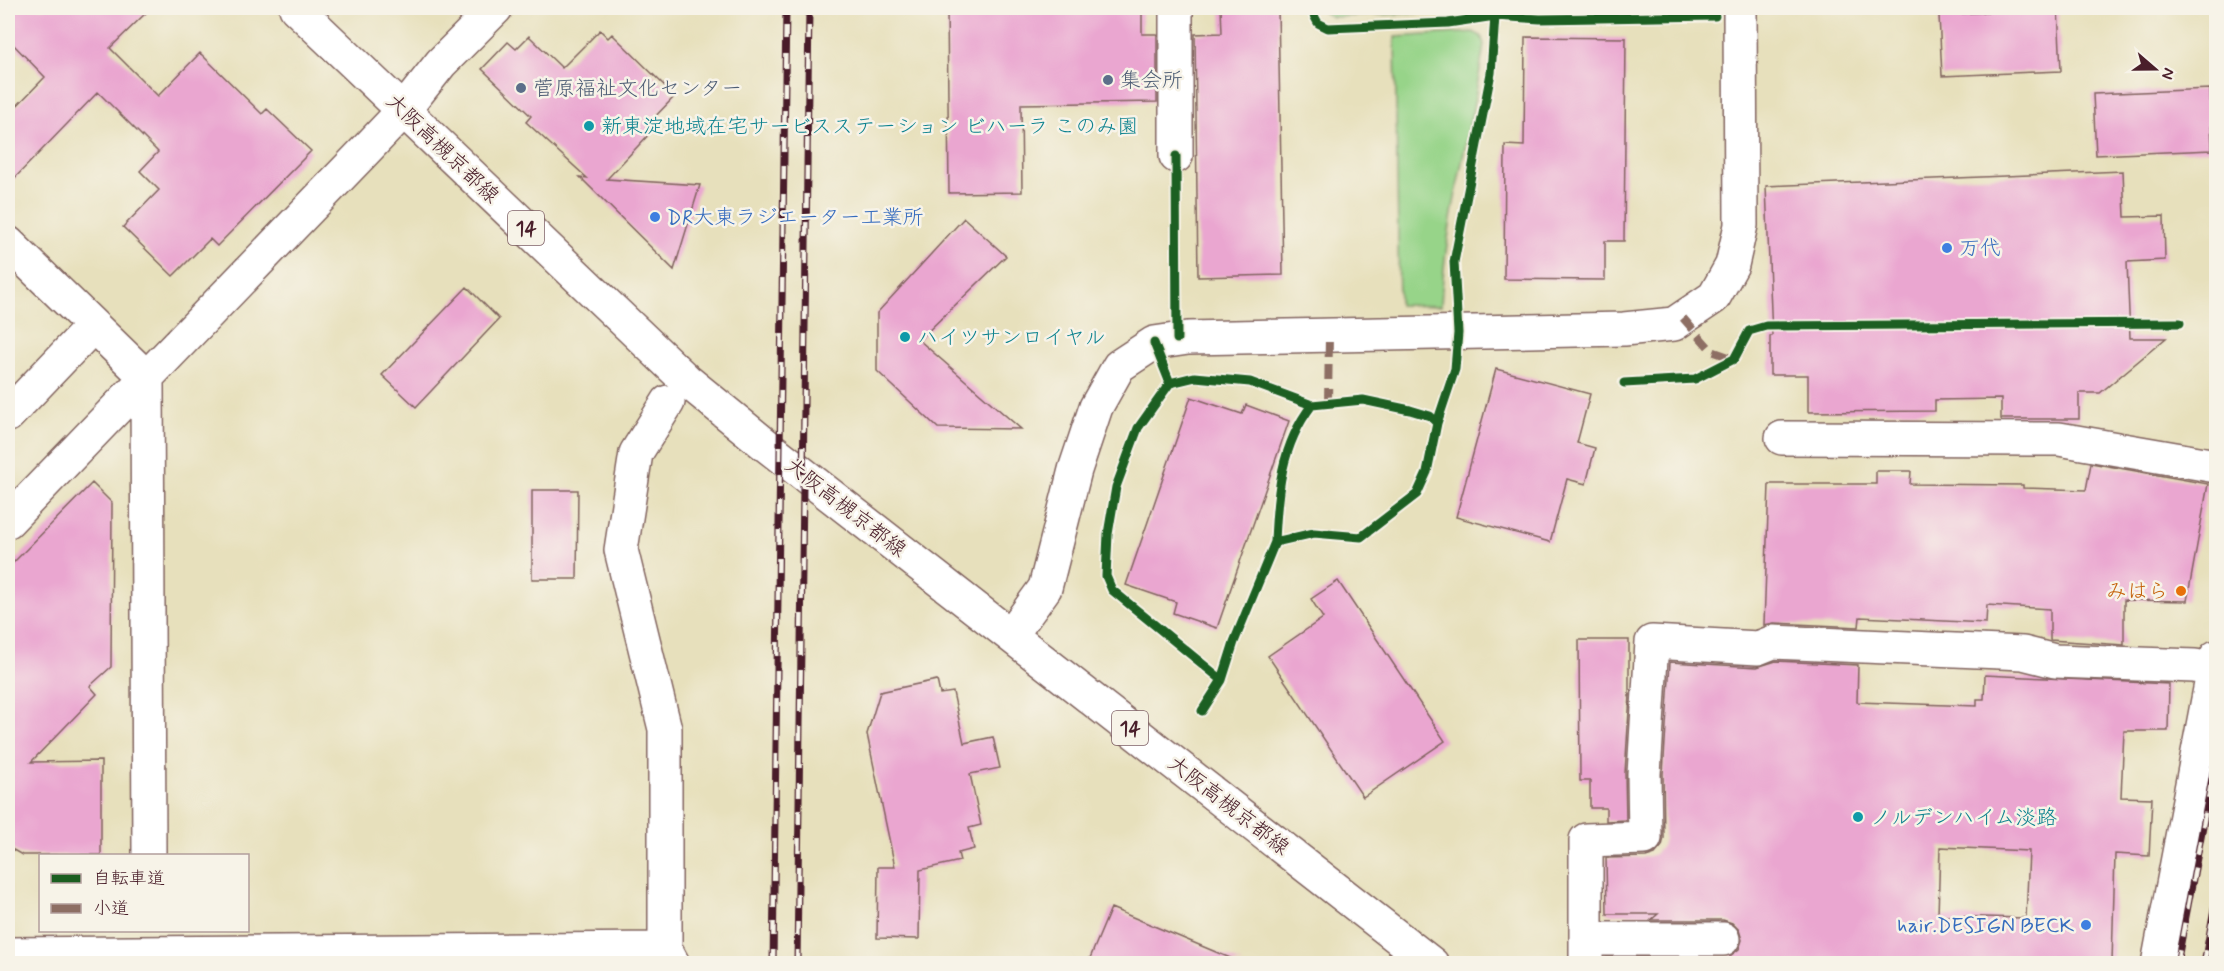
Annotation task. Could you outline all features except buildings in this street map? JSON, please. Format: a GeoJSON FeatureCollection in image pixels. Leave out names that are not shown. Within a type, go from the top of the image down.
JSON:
{"type":"FeatureCollection","features":[{"type":"Feature","properties":{"kind":"street","name":"大阪高槻京都線"},"geometry":{"type":"LineString","coordinates":[[296,8],[686,380],[762,442],[1432,963]]}},
{"type":"Feature","properties":{"kind":"street"},"geometry":{"type":"LineString","coordinates":[[8,521],[403,111],[441,63],[496,8]]}},
{"type":"Feature","properties":{"kind":"street"},"geometry":{"type":"LineString","coordinates":[[1176,8],[1176,156]]}},
{"type":"Feature","properties":{"kind":"street"},"geometry":{"type":"LineString","coordinates":[[1011,635],[1045,588],[1075,470],[1096,407],[1119,366],[1154,343],[1188,338],[1624,329],[1674,324],[1714,297],[1732,265],[1741,225],[1740,8]]}},
{"type":"Feature","properties":{"kind":"street"},"geometry":{"type":"LineString","coordinates":[[8,243],[147,378],[149,854]]}},
{"type":"Feature","properties":{"kind":"street"},"geometry":{"type":"LineString","coordinates":[[8,415],[93,326]]}},
{"type":"Feature","properties":{"kind":"street"},"geometry":{"type":"LineString","coordinates":[[8,954],[150,942],[669,956],[665,729],[621,550],[636,453],[668,402]]}},
{"type":"Feature","properties":{"kind":"street"},"geometry":{"type":"LineString","coordinates":[[1782,438],[2059,439],[2217,466]]}},
{"type":"Feature","properties":{"kind":"street"},"geometry":{"type":"LineString","coordinates":[[1723,939],[1586,951],[1586,840],[1645,838],[1644,774],[1652,642],[1758,648],[1773,642],[2023,653],[2055,660],[2195,666],[2214,680],[2158,963]]}},
{"type":"Feature","properties":{"kind":"green space"},"geometry":{"type":"Polygon","coordinates":[[[1319,8],[1457,8],[1447,12],[1332,17],[1319,8]]]}},
{"type":"Feature","properties":{"kind":"green space"},"geometry":{"type":"Polygon","coordinates":[[[1473,32],[1481,36],[1484,44],[1453,207],[1441,306],[1399,305],[1395,37],[1473,32]]]}},
{"type":"Feature","properties":{"kind":"railway"},"geometry":{"type":"LineString","coordinates":[[773,964],[786,8]]}},
{"type":"Feature","properties":{"kind":"railway"},"geometry":{"type":"LineString","coordinates":[[797,964],[809,8]]}},
{"type":"Feature","properties":{"kind":"railway"},"geometry":{"type":"LineString","coordinates":[[2177,964],[2216,757]]}},
{"type":"Feature","properties":{"kind":"railway"},"geometry":{"type":"LineString","coordinates":[[2204,964],[2216,898]]}},
{"type":"Feature","properties":{"kind":"marked path"},"geometry":{"type":"LineString","coordinates":[[1683,318],[1712,351],[1734,359]]}},
{"type":"Feature","properties":{"kind":"marked path"},"geometry":{"type":"LineString","coordinates":[[1328,403],[1329,335]]}},
{"type":"Feature","properties":{"kind":"cycle path"},"geometry":{"type":"LineString","coordinates":[[1310,8],[1318,23],[1328,28],[1448,23],[1495,16],[1540,19],[1715,16]]}},
{"type":"Feature","properties":{"kind":"cycle path"},"geometry":{"type":"LineString","coordinates":[[1202,711],[1222,680],[1234,642],[1275,542],[1314,533],[1361,537],[1417,494],[1427,472],[1437,423],[1455,369],[1458,333],[1454,262],[1491,73],[1497,8]]}},
{"type":"Feature","properties":{"kind":"cycle path"},"geometry":{"type":"LineString","coordinates":[[1176,156],[1177,339]]}},
{"type":"Feature","properties":{"kind":"cycle path"},"geometry":{"type":"LineString","coordinates":[[1624,383],[1695,379],[1734,359],[1749,331],[1766,326],[2180,323]]}},
{"type":"Feature","properties":{"kind":"cycle path"},"geometry":{"type":"LineString","coordinates":[[1154,343],[1170,383],[1138,428],[1116,487],[1108,534],[1106,576],[1112,590],[1222,680]]}},
{"type":"Feature","properties":{"kind":"cycle path"},"geometry":{"type":"LineString","coordinates":[[1170,383],[1195,377],[1250,382],[1312,405],[1363,400],[1430,416],[1437,423]]}},
{"type":"Feature","properties":{"kind":"cycle path"},"geometry":{"type":"LineString","coordinates":[[1275,542],[1279,488],[1287,453],[1293,436],[1312,405]]}},
{"type":"Feature","properties":{"kind":"place","name":"集会所"},"geometry":{"type":"Point","coordinates":[1108,80]}},
{"type":"Feature","properties":{"kind":"place","name":"菅原福祉文化センター"},"geometry":{"type":"Point","coordinates":[521,88]}},
{"type":"Feature","properties":{"kind":"place","name":"新東淀地域在宅サービスステーション ビハーラ このみ園"},"geometry":{"type":"Point","coordinates":[589,126]}},
{"type":"Feature","properties":{"kind":"place","name":"DR大東ラジエーター工業所"},"geometry":{"type":"Point","coordinates":[655,217]}},
{"type":"Feature","properties":{"kind":"place","name":"万代"},"geometry":{"type":"Point","coordinates":[1947,248]}},
{"type":"Feature","properties":{"kind":"place","name":"ハイツサンロイヤル"},"geometry":{"type":"Point","coordinates":[905,337]}},
{"type":"Feature","properties":{"kind":"place","name":"みはら"},"geometry":{"type":"Point","coordinates":[2181,591]}},
{"type":"Feature","properties":{"kind":"place","name":"ノルデンハイム淡路"},"geometry":{"type":"Point","coordinates":[1858,817]}},
{"type":"Feature","properties":{"kind":"place","name":"hair.DESIGN BECK"},"geometry":{"type":"Point","coordinates":[2086,925]}}]}
